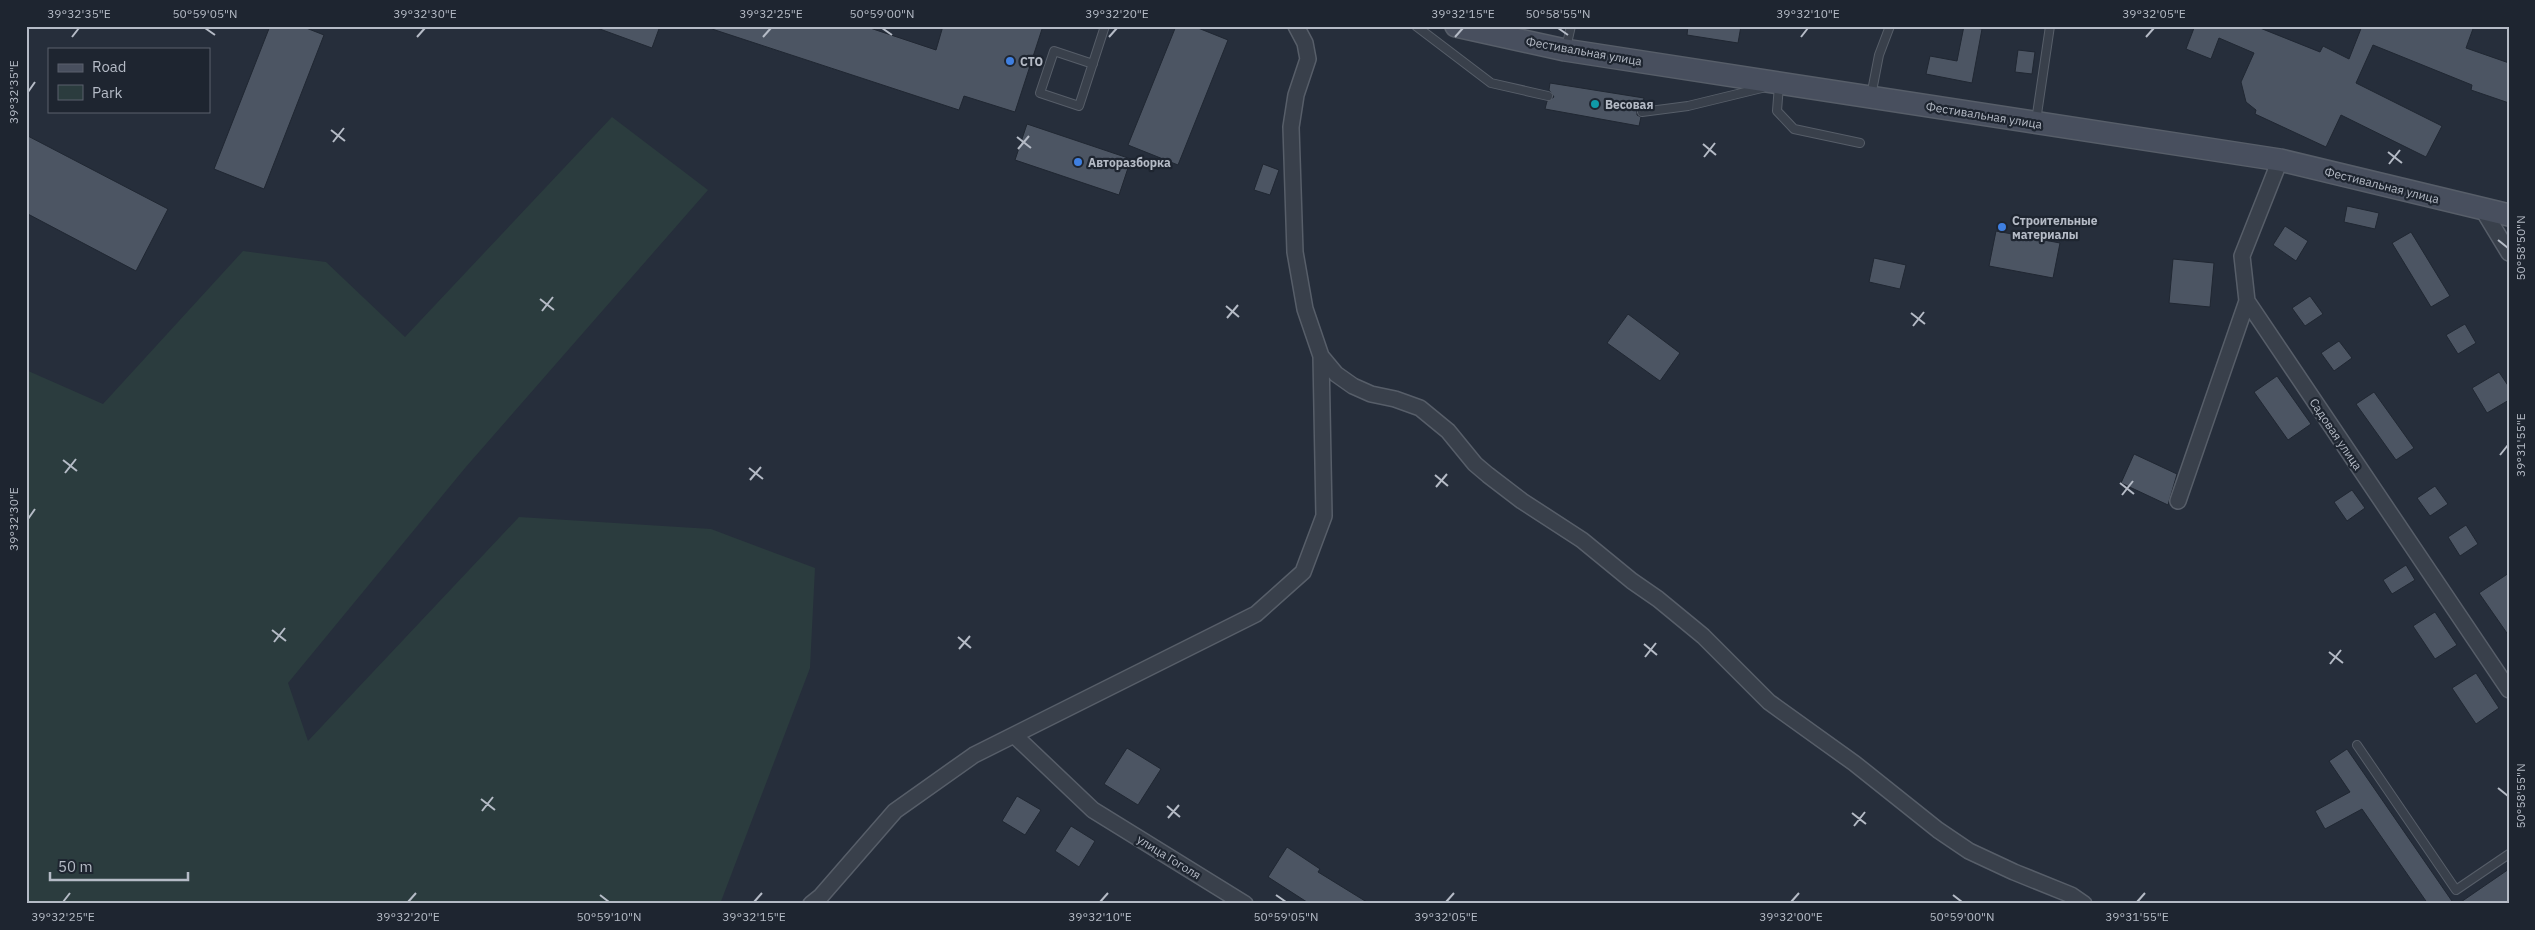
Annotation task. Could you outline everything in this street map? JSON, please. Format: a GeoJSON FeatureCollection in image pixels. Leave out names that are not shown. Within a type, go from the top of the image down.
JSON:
{"type":"FeatureCollection","features":[{"type":"Feature","properties":{"kind":"main road","name":"Фестивальная улица"},"geometry":{"type":"LineString","coordinates":[[1456,26],[1566,50],[2280,160],[2509,215]]}},
{"type":"Feature","properties":{"kind":"street"},"geometry":{"type":"LineString","coordinates":[[821,901],[894,811],[974,755],[1256,614],[1303,572],[1324,516],[1320,356],[1305,309],[1295,252],[1291,127],[1296,95],[1308,59],[1305,43],[1296,26]]}},
{"type":"Feature","properties":{"kind":"street","name":"Садовая улица"},"geometry":{"type":"LineString","coordinates":[[2280,160],[2242,256],[2247,301],[2509,690]]}},
{"type":"Feature","properties":{"kind":"street"},"geometry":{"type":"LineString","coordinates":[[2484,210],[2509,253]]}},
{"type":"Feature","properties":{"kind":"street"},"geometry":{"type":"LineString","coordinates":[[2178,501],[2247,301]]}},
{"type":"Feature","properties":{"kind":"street"},"geometry":{"type":"LineString","coordinates":[[1320,356],[1336,374],[1353,386],[1420,408],[1448,431],[1475,464],[1488,475],[1522,501],[1582,540],[1632,581],[1658,599],[1703,636],[1769,702],[1854,763],[1938,830],[1969,851],[2071,895],[2084,904]]}},
{"type":"Feature","properties":{"kind":"street","name":"улица Гоголя"},"geometry":{"type":"LineString","coordinates":[[1014,735],[1093,810],[1245,904]]}},
{"type":"Feature","properties":{"kind":"lane"},"geometry":{"type":"LineString","coordinates":[[1093,64],[1054,51],[1040,93],[1079,106],[1093,64],[1105,26]]}},
{"type":"Feature","properties":{"kind":"lane"},"geometry":{"type":"LineString","coordinates":[[1416,26],[1491,83],[1548,96]]}},
{"type":"Feature","properties":{"kind":"lane"},"geometry":{"type":"LineString","coordinates":[[1566,50],[1571,26]]}},
{"type":"Feature","properties":{"kind":"lane"},"geometry":{"type":"LineString","coordinates":[[1871,98],[1879,55],[1890,26]]}},
{"type":"Feature","properties":{"kind":"lane"},"geometry":{"type":"LineString","coordinates":[[2036,123],[2050,26]]}},
{"type":"Feature","properties":{"kind":"lane"},"geometry":{"type":"LineString","coordinates":[[1642,112],[1688,106],[1779,84],[1777,111],[1794,129],[1860,143]]}},
{"type":"Feature","properties":{"kind":"lane"},"geometry":{"type":"LineString","coordinates":[[2357,745],[2456,890],[2509,854]]}},
{"type":"Feature","properties":{"kind":"green space"},"geometry":{"type":"Polygon","coordinates":[[[612,117],[708,190],[465,468],[288,683],[308,741],[519,517],[711,529],[815,568],[810,668],[720,904],[26,904],[26,370],[103,404],[243,251],[326,262],[405,337],[612,117]]]}},
{"type":"Feature","properties":{"kind":"building"},"geometry":{"type":"Polygon","coordinates":[[[270,26],[301,26],[324,35],[264,189],[214,169],[270,26]]]}},
{"type":"Feature","properties":{"kind":"building"},"geometry":{"type":"Polygon","coordinates":[[[598,26],[660,26],[652,48],[597,28],[598,26]]]}},
{"type":"Feature","properties":{"kind":"building"},"geometry":{"type":"Polygon","coordinates":[[[713,26],[864,26],[936,50],[943,26],[1043,26],[1015,112],[964,96],[959,110],[712,29],[713,26]]]}},
{"type":"Feature","properties":{"kind":"building"},"geometry":{"type":"Polygon","coordinates":[[[1176,26],[1193,26],[1228,40],[1178,165],[1128,145],[1176,26]]]}},
{"type":"Feature","properties":{"kind":"building"},"geometry":{"type":"Polygon","coordinates":[[[1688,26],[1741,26],[1738,43],[1687,35],[1688,26]]]}},
{"type":"Feature","properties":{"kind":"building"},"geometry":{"type":"Polygon","coordinates":[[[1964,26],[1982,29],[1972,83],[1926,74],[1930,56],[1957,61],[1964,26]]]}},
{"type":"Feature","properties":{"kind":"building"},"geometry":{"type":"Polygon","coordinates":[[[2192,26],[2255,26],[2320,52],[2323,46],[2349,59],[2362,26],[2474,26],[2466,48],[2509,63],[2509,103],[2471,90],[2472,85],[2373,45],[2356,83],[2442,126],[2426,157],[2341,115],[2326,147],[2255,114],[2256,110],[2246,102],[2241,82],[2254,53],[2219,38],[2211,59],[2186,49],[2194,28],[2192,26]]]}},
{"type":"Feature","properties":{"kind":"building"},"geometry":{"type":"Polygon","coordinates":[[[2018,50],[2035,52],[2032,74],[2015,72],[2018,50]]]}},
{"type":"Feature","properties":{"kind":"building","name":"Весовая"},"geometry":{"type":"Polygon","coordinates":[[[1550,83],[1644,98],[1642,106],[1637,110],[1637,115],[1641,117],[1639,126],[1545,109],[1547,101],[1554,97],[1549,90],[1550,83]]]}},
{"type":"Feature","properties":{"kind":"building"},"geometry":{"type":"Polygon","coordinates":[[[1027,124],[1131,159],[1119,195],[1015,160],[1027,124]]]}},
{"type":"Feature","properties":{"kind":"building"},"geometry":{"type":"Polygon","coordinates":[[[26,135],[168,209],[136,271],[26,213],[26,135]]]}},
{"type":"Feature","properties":{"kind":"building"},"geometry":{"type":"Polygon","coordinates":[[[1263,164],[1279,170],[1270,195],[1254,190],[1263,164]]]}},
{"type":"Feature","properties":{"kind":"building"},"geometry":{"type":"Polygon","coordinates":[[[2347,206],[2379,213],[2375,229],[2344,222],[2347,206]]]}},
{"type":"Feature","properties":{"kind":"building"},"geometry":{"type":"Polygon","coordinates":[[[2285,226],[2308,241],[2296,261],[2273,245],[2285,226]]]}},
{"type":"Feature","properties":{"kind":"building"},"geometry":{"type":"Polygon","coordinates":[[[1996,231],[2060,243],[2053,278],[1989,266],[1996,231]]]}},
{"type":"Feature","properties":{"kind":"building"},"geometry":{"type":"Polygon","coordinates":[[[2411,232],[2450,296],[2431,307],[2392,243],[2411,232]]]}},
{"type":"Feature","properties":{"kind":"building"},"geometry":{"type":"Polygon","coordinates":[[[1874,258],[1906,265],[1900,289],[1869,282],[1874,258]]]}},
{"type":"Feature","properties":{"kind":"building"},"geometry":{"type":"Polygon","coordinates":[[[2173,259],[2214,263],[2210,307],[2169,303],[2173,259]]]}},
{"type":"Feature","properties":{"kind":"building"},"geometry":{"type":"Polygon","coordinates":[[[2310,296],[2323,314],[2305,326],[2292,308],[2310,296]]]}},
{"type":"Feature","properties":{"kind":"building"},"geometry":{"type":"Polygon","coordinates":[[[1628,314],[1680,353],[1660,381],[1607,343],[1628,314]]]}},
{"type":"Feature","properties":{"kind":"building"},"geometry":{"type":"Polygon","coordinates":[[[2465,324],[2476,343],[2458,354],[2446,335],[2465,324]]]}},
{"type":"Feature","properties":{"kind":"building"},"geometry":{"type":"Polygon","coordinates":[[[2339,341],[2352,358],[2334,371],[2321,353],[2339,341]]]}},
{"type":"Feature","properties":{"kind":"building"},"geometry":{"type":"Polygon","coordinates":[[[2499,372],[2509,387],[2509,400],[2487,413],[2472,388],[2499,372]]]}},
{"type":"Feature","properties":{"kind":"building"},"geometry":{"type":"Polygon","coordinates":[[[2277,376],[2311,424],[2288,440],[2254,392],[2277,376]]]}},
{"type":"Feature","properties":{"kind":"building"},"geometry":{"type":"Polygon","coordinates":[[[2374,392],[2414,448],[2396,460],[2356,404],[2374,392]]]}},
{"type":"Feature","properties":{"kind":"building"},"geometry":{"type":"Polygon","coordinates":[[[2134,454],[2177,474],[2168,505],[2121,483],[2134,454]]]}},
{"type":"Feature","properties":{"kind":"building"},"geometry":{"type":"Polygon","coordinates":[[[2435,486],[2448,504],[2430,516],[2417,498],[2435,486]]]}},
{"type":"Feature","properties":{"kind":"building"},"geometry":{"type":"Polygon","coordinates":[[[2352,490],[2365,508],[2347,521],[2334,502],[2352,490]]]}},
{"type":"Feature","properties":{"kind":"building"},"geometry":{"type":"Polygon","coordinates":[[[2466,525],[2478,544],[2460,556],[2448,537],[2466,525]]]}},
{"type":"Feature","properties":{"kind":"building"},"geometry":{"type":"Polygon","coordinates":[[[2406,565],[2415,580],[2392,594],[2383,580],[2406,565]]]}},
{"type":"Feature","properties":{"kind":"building"},"geometry":{"type":"Polygon","coordinates":[[[2509,573],[2509,636],[2479,593],[2509,573]]]}},
{"type":"Feature","properties":{"kind":"building"},"geometry":{"type":"Polygon","coordinates":[[[2435,612],[2457,645],[2435,659],[2413,626],[2435,612]]]}},
{"type":"Feature","properties":{"kind":"building"},"geometry":{"type":"Polygon","coordinates":[[[2476,673],[2499,708],[2476,724],[2452,688],[2476,673]]]}},
{"type":"Feature","properties":{"kind":"building"},"geometry":{"type":"Polygon","coordinates":[[[1127,748],[1161,769],[1138,805],[1104,784],[1127,748]]]}},
{"type":"Feature","properties":{"kind":"building"},"geometry":{"type":"Polygon","coordinates":[[[2347,749],[2454,904],[2428,904],[2362,809],[2325,829],[2315,811],[2350,792],[2329,761],[2347,749]]]}},
{"type":"Feature","properties":{"kind":"building"},"geometry":{"type":"Polygon","coordinates":[[[1017,796],[1041,810],[1025,835],[1002,821],[1017,796]]]}},
{"type":"Feature","properties":{"kind":"building"},"geometry":{"type":"Polygon","coordinates":[[[1071,826],[1095,841],[1079,867],[1055,851],[1071,826]]]}},
{"type":"Feature","properties":{"kind":"building"},"geometry":{"type":"Polygon","coordinates":[[[1287,847],[1320,869],[1318,872],[1370,904],[1310,904],[1268,877],[1287,847]]]}},
{"type":"Feature","properties":{"kind":"building"},"geometry":{"type":"Polygon","coordinates":[[[2509,869],[2509,904],[2458,904],[2509,869]]]}},
{"type":"Feature","properties":{"kind":"place","name":"СТО"},"geometry":{"type":"Point","coordinates":[1010,61]}},
{"type":"Feature","properties":{"kind":"place","name":"Весовая"},"geometry":{"type":"Point","coordinates":[1595,104]}},
{"type":"Feature","properties":{"kind":"place","name":"Авторазборка"},"geometry":{"type":"Point","coordinates":[1078,162]}},
{"type":"Feature","properties":{"kind":"place","name":"Строительные материалы"},"geometry":{"type":"Point","coordinates":[2002,227]}}]}
